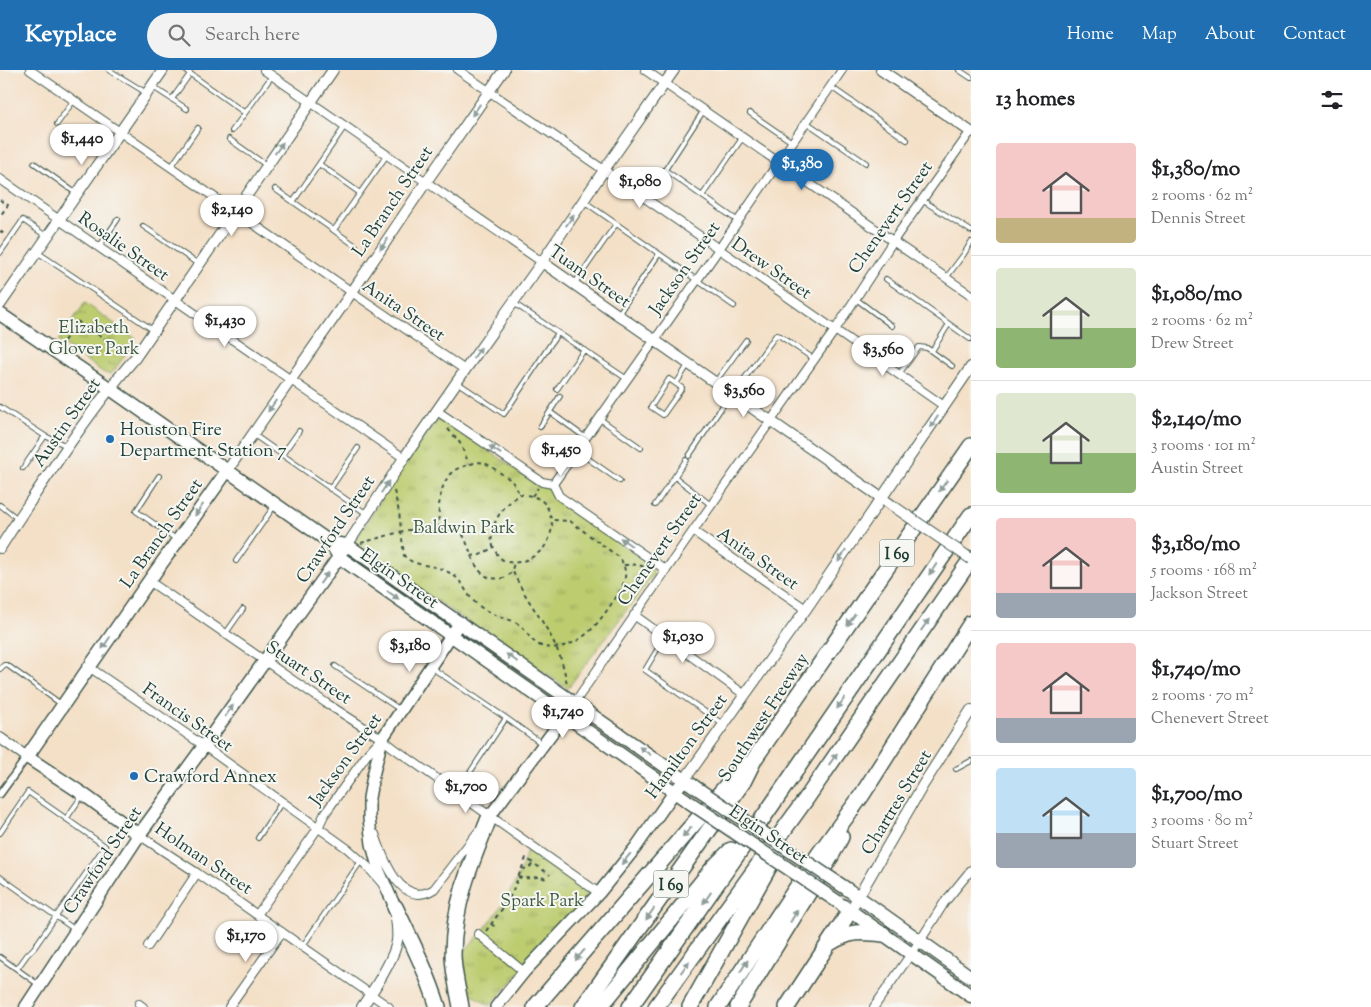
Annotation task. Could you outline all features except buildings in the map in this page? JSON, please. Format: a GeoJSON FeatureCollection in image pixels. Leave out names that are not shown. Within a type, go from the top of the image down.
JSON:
{"type":"FeatureCollection","features":[{"type":"Feature","properties":{"kind":"highway","name":"Southwest Freeway"},"geometry":{"type":"LineString","coordinates":[[583,1007],[743,782],[755,758],[971,446]]}},
{"type":"Feature","properties":{"kind":"highway"},"geometry":{"type":"LineString","coordinates":[[630,1007],[765,815],[971,515]]}},
{"type":"Feature","properties":{"kind":"highway"},"geometry":{"type":"LineString","coordinates":[[656,1007],[806,799],[971,559]]}},
{"type":"Feature","properties":{"kind":"highway"},"geometry":{"type":"LineString","coordinates":[[718,1007],[818,854],[862,795],[971,622]]}},
{"type":"Feature","properties":{"kind":"highway"},"geometry":{"type":"LineString","coordinates":[[535,1007],[735,776],[755,758]]}},
{"type":"Feature","properties":{"kind":"highway"},"geometry":{"type":"LineString","coordinates":[[738,1007],[831,856],[862,795]]}},
{"type":"Feature","properties":{"kind":"highway"},"geometry":{"type":"LineString","coordinates":[[690,1007],[765,877],[806,799]]}},
{"type":"Feature","properties":{"kind":"highway"},"geometry":{"type":"LineString","coordinates":[[600,1007],[714,867],[765,815]]}},
{"type":"Feature","properties":{"kind":"highway"},"geometry":{"type":"LineString","coordinates":[[461,1007],[453,954],[455,927],[473,857],[490,816]]}},
{"type":"Feature","properties":{"kind":"highway"},"geometry":{"type":"LineString","coordinates":[[787,1007],[828,944],[844,906]]}},
{"type":"Feature","properties":{"kind":"highway"},"geometry":{"type":"LineString","coordinates":[[394,907],[418,955],[438,1007]]}},
{"type":"Feature","properties":{"kind":"highway"},"geometry":{"type":"LineString","coordinates":[[828,944],[853,933],[883,934]]}},
{"type":"Feature","properties":{"kind":"main road","name":"Elgin Street"},"geometry":{"type":"LineString","coordinates":[[0,314],[332,543],[352,545],[690,783],[847,889],[971,977]]}},
{"type":"Feature","properties":{"kind":"main road","name":"La Branch Street"},"geometry":{"type":"LineString","coordinates":[[27,757],[227,471]]}},
{"type":"Feature","properties":{"kind":"main road","name":"Elgin Street"},"geometry":{"type":"LineString","coordinates":[[332,543],[339,557],[686,800],[844,906],[971,996]]}},
{"type":"Feature","properties":{"kind":"main road","name":"Crawford Street"},"geometry":{"type":"LineString","coordinates":[[26,1007],[139,835],[339,557]]}},
{"type":"Feature","properties":{"kind":"main road","name":"Jackson Street"},"geometry":{"type":"LineString","coordinates":[[382,739],[460,622]]}},
{"type":"Feature","properties":{"kind":"main road","name":"Chenevert Street"},"geometry":{"type":"LineString","coordinates":[[490,816],[575,702]]}},
{"type":"Feature","properties":{"kind":"main road"},"geometry":{"type":"LineString","coordinates":[[382,739],[369,798],[369,818],[374,855],[384,886],[394,907]]}},
{"type":"Feature","properties":{"kind":"main road","name":"Holman Street"},"geometry":{"type":"LineString","coordinates":[[27,757],[83,794],[139,835]]}},
{"type":"Feature","properties":{"kind":"main road","name":"Hamilton Street"},"geometry":{"type":"LineString","coordinates":[[496,1007],[524,972],[599,893],[636,847],[675,791],[690,783]]}},
{"type":"Feature","properties":{"kind":"street","name":"Anita Street"},"geometry":{"type":"LineString","coordinates":[[30,70],[465,370]]}},
{"type":"Feature","properties":{"kind":"street","name":"Tuam Street"},"geometry":{"type":"LineString","coordinates":[[264,70],[971,559]]}},
{"type":"Feature","properties":{"kind":"street","name":"Austin Street"},"geometry":{"type":"LineString","coordinates":[[0,548],[109,388],[135,358],[333,70]]}},
{"type":"Feature","properties":{"kind":"street","name":"Drew Street"},"geometry":{"type":"LineString","coordinates":[[458,70],[944,406]]}},
{"type":"Feature","properties":{"kind":"street","name":"La Branch Street"},"geometry":{"type":"LineString","coordinates":[[227,471],[504,70]]}},
{"type":"Feature","properties":{"kind":"street"},"geometry":{"type":"LineString","coordinates":[[645,70],[971,295]]}},
{"type":"Feature","properties":{"kind":"street","name":"Crawford Street"},"geometry":{"type":"LineString","coordinates":[[339,557],[352,545],[368,514],[404,458],[674,70]]}},
{"type":"Feature","properties":{"kind":"street","name":"Jackson Street"},"geometry":{"type":"LineString","coordinates":[[553,484],[719,249],[842,70]]}},
{"type":"Feature","properties":{"kind":"street"},"geometry":{"type":"LineString","coordinates":[[881,70],[971,132]]}},
{"type":"Feature","properties":{"kind":"street"},"geometry":{"type":"LineString","coordinates":[[0,305],[149,90],[160,71]]}},
{"type":"Feature","properties":{"kind":"street","name":"Chenevert Street"},"geometry":{"type":"LineString","coordinates":[[575,702],[692,531],[835,330],[893,241],[971,132]]}},
{"type":"Feature","properties":{"kind":"street","name":"Rosalie Street"},"geometry":{"type":"LineString","coordinates":[[0,178],[404,458]]}},
{"type":"Feature","properties":{"kind":"street","name":"Hamilton Street"},"geometry":{"type":"LineString","coordinates":[[690,783],[724,725],[971,368]]}},
{"type":"Feature","properties":{"kind":"street"},"geometry":{"type":"LineString","coordinates":[[437,411],[542,482],[553,484],[559,496],[666,570]]}},
{"type":"Feature","properties":{"kind":"street","name":"Anita Street"},"geometry":{"type":"LineString","coordinates":[[692,531],[806,609]]}},
{"type":"Feature","properties":{"kind":"street","name":"Stuart Street"},"geometry":{"type":"LineString","coordinates":[[149,581],[326,703],[382,739],[599,893]]}},
{"type":"Feature","properties":{"kind":"street"},"geometry":{"type":"LineString","coordinates":[[634,616],[745,695]]}},
{"type":"Feature","properties":{"kind":"street","name":"Francis Street"},"geometry":{"type":"LineString","coordinates":[[89,667],[348,849],[384,886]]}},
{"type":"Feature","properties":{"kind":"street","name":"Chartres Street"},"geometry":{"type":"LineString","coordinates":[[844,906],[858,898],[924,785],[969,717]]}},
{"type":"Feature","properties":{"kind":"street","name":"Holman Street"},"geometry":{"type":"LineString","coordinates":[[0,738],[27,757]]}},
{"type":"Feature","properties":{"kind":"street","name":"Jackson Street"},"geometry":{"type":"LineString","coordinates":[[257,915],[368,753],[382,739]]}},
{"type":"Feature","properties":{"kind":"street","name":"La Branch Street"},"geometry":{"type":"LineString","coordinates":[[0,794],[27,757]]}},
{"type":"Feature","properties":{"kind":"street","name":"Chenevert Street"},"geometry":{"type":"LineString","coordinates":[[369,818],[379,846],[395,879],[402,887],[416,895],[428,894],[434,889],[490,816]]}},
{"type":"Feature","properties":{"kind":"street","name":"Holman Street"},"geometry":{"type":"LineString","coordinates":[[139,835],[197,873],[389,1007]]}},
{"type":"Feature","properties":{"kind":"street"},"geometry":{"type":"LineString","coordinates":[[874,1007],[944,904],[971,870]]}},
{"type":"Feature","properties":{"kind":"street"},"geometry":{"type":"LineString","coordinates":[[148,946],[197,873]]}},
{"type":"Feature","properties":{"kind":"street"},"geometry":{"type":"LineString","coordinates":[[362,1007],[394,954],[398,928],[394,907]]}},
{"type":"Feature","properties":{"kind":"street"},"geometry":{"type":"LineString","coordinates":[[229,1007],[282,932]]}},
{"type":"Feature","properties":{"kind":"street"},"geometry":{"type":"LineString","coordinates":[[481,934],[524,972]]}},
{"type":"Feature","properties":{"kind":"lane"},"geometry":{"type":"LineString","coordinates":[[109,70],[172,99],[187,109]]}},
{"type":"Feature","properties":{"kind":"lane"},"geometry":{"type":"LineString","coordinates":[[185,70],[245,113]]}},
{"type":"Feature","properties":{"kind":"lane"},"geometry":{"type":"LineString","coordinates":[[959,70],[971,78]]}},
{"type":"Feature","properties":{"kind":"lane"},"geometry":{"type":"LineString","coordinates":[[172,99],[190,74]]}},
{"type":"Feature","properties":{"kind":"lane"},"geometry":{"type":"LineString","coordinates":[[232,132],[272,76]]}},
{"type":"Feature","properties":{"kind":"lane"},"geometry":{"type":"LineString","coordinates":[[831,86],[907,140]]}},
{"type":"Feature","properties":{"kind":"lane"},"geometry":{"type":"LineString","coordinates":[[57,124],[74,100]]}},
{"type":"Feature","properties":{"kind":"lane"},"geometry":{"type":"LineString","coordinates":[[646,199],[704,110]]}},
{"type":"Feature","properties":{"kind":"lane"},"geometry":{"type":"LineString","coordinates":[[750,113],[792,142]]}},
{"type":"Feature","properties":{"kind":"lane"},"geometry":{"type":"LineString","coordinates":[[806,122],[866,163]]}},
{"type":"Feature","properties":{"kind":"lane"},"geometry":{"type":"LineString","coordinates":[[292,202],[345,126]]}},
{"type":"Feature","properties":{"kind":"lane"},"geometry":{"type":"LineString","coordinates":[[171,167],[198,128]]}},
{"type":"Feature","properties":{"kind":"lane"},"geometry":{"type":"LineString","coordinates":[[702,196],[743,138]]}},
{"type":"Feature","properties":{"kind":"lane"},"geometry":{"type":"LineString","coordinates":[[229,139],[267,166]]}},
{"type":"Feature","properties":{"kind":"lane"},"geometry":{"type":"LineString","coordinates":[[334,230],[388,156]]}},
{"type":"Feature","properties":{"kind":"lane"},"geometry":{"type":"LineString","coordinates":[[34,163],[77,194]]}},
{"type":"Feature","properties":{"kind":"lane"},"geometry":{"type":"LineString","coordinates":[[319,164],[360,194]]}},
{"type":"Feature","properties":{"kind":"lane"},"geometry":{"type":"LineString","coordinates":[[665,170],[738,220]]}},
{"type":"Feature","properties":{"kind":"lane"},"geometry":{"type":"LineString","coordinates":[[275,189],[356,246]]}},
{"type":"Feature","properties":{"kind":"lane"},"geometry":{"type":"LineString","coordinates":[[922,200],[971,231]]}},
{"type":"Feature","properties":{"kind":"lane"},"geometry":{"type":"LineString","coordinates":[[583,201],[734,306]]}},
{"type":"Feature","properties":{"kind":"lane"},"geometry":{"type":"LineString","coordinates":[[99,247],[118,219]]}},
{"type":"Feature","properties":{"kind":"lane"},"geometry":{"type":"LineString","coordinates":[[0,253],[23,220],[47,237]]}},
{"type":"Feature","properties":{"kind":"lane"},"geometry":{"type":"LineString","coordinates":[[574,284],[616,224]]}},
{"type":"Feature","properties":{"kind":"lane"},"geometry":{"type":"LineString","coordinates":[[143,226],[198,264]]}},
{"type":"Feature","properties":{"kind":"lane"},"geometry":{"type":"LineString","coordinates":[[946,278],[971,242]]}},
{"type":"Feature","properties":{"kind":"lane"},"geometry":{"type":"LineString","coordinates":[[37,252],[153,330]]}},
{"type":"Feature","properties":{"kind":"lane"},"geometry":{"type":"LineString","coordinates":[[618,315],[659,254]]}},
{"type":"Feature","properties":{"kind":"lane"},"geometry":{"type":"LineString","coordinates":[[886,279],[970,339]]}},
{"type":"Feature","properties":{"kind":"lane"},"geometry":{"type":"LineString","coordinates":[[855,298],[892,326]]}},
{"type":"Feature","properties":{"kind":"lane"},"geometry":{"type":"LineString","coordinates":[[513,302],[627,379]]}},
{"type":"Feature","properties":{"kind":"lane"},"geometry":{"type":"LineString","coordinates":[[932,351],[949,324]]}},
{"type":"Feature","properties":{"kind":"lane"},"geometry":{"type":"LineString","coordinates":[[456,382],[504,414],[558,333]]}},
{"type":"Feature","properties":{"kind":"lane"},"geometry":{"type":"LineString","coordinates":[[689,456],[776,335],[814,359]]}},
{"type":"Feature","properties":{"kind":"lane"},"geometry":{"type":"LineString","coordinates":[[715,382],[746,340]]}},
{"type":"Feature","properties":{"kind":"lane"},"geometry":{"type":"LineString","coordinates":[[899,374],[918,347],[927,348],[952,366]]}},
{"type":"Feature","properties":{"kind":"lane"},"geometry":{"type":"LineString","coordinates":[[557,389],[584,350]]}},
{"type":"Feature","properties":{"kind":"lane"},"geometry":{"type":"LineString","coordinates":[[676,384],[689,364]]}},
{"type":"Feature","properties":{"kind":"lane"},"geometry":{"type":"LineString","coordinates":[[669,379],[676,384],[682,388],[663,415],[651,407],[669,379]]}},
{"type":"Feature","properties":{"kind":"lane"},"geometry":{"type":"LineString","coordinates":[[540,427],[560,396]]}},
{"type":"Feature","properties":{"kind":"lane"},"geometry":{"type":"LineString","coordinates":[[0,406],[45,436],[68,447]]}},
{"type":"Feature","properties":{"kind":"lane"},"geometry":{"type":"LineString","coordinates":[[550,412],[586,438]]}},
{"type":"Feature","properties":{"kind":"lane"},"geometry":{"type":"LineString","coordinates":[[599,419],[641,448]]}},
{"type":"Feature","properties":{"kind":"lane"},"geometry":{"type":"LineString","coordinates":[[282,455],[299,431]]}},
{"type":"Feature","properties":{"kind":"lane"},"geometry":{"type":"LineString","coordinates":[[252,434],[368,514]]}},
{"type":"Feature","properties":{"kind":"lane"},"geometry":{"type":"LineString","coordinates":[[23,468],[45,436]]}},
{"type":"Feature","properties":{"kind":"lane"},"geometry":{"type":"LineString","coordinates":[[330,489],[358,448]]}},
{"type":"Feature","properties":{"kind":"lane"},"geometry":{"type":"LineString","coordinates":[[577,451],[620,481]]}},
{"type":"Feature","properties":{"kind":"lane"},"geometry":{"type":"LineString","coordinates":[[655,505],[686,460]]}},
{"type":"Feature","properties":{"kind":"lane"},"geometry":{"type":"LineString","coordinates":[[159,476],[136,511],[178,540]]}},
{"type":"Feature","properties":{"kind":"lane"},"geometry":{"type":"LineString","coordinates":[[674,477],[711,505]]}},
{"type":"Feature","properties":{"kind":"lane"},"geometry":{"type":"LineString","coordinates":[[236,561],[275,505]]}},
{"type":"Feature","properties":{"kind":"lane"},"geometry":{"type":"LineString","coordinates":[[0,506],[18,519]]}},
{"type":"Feature","properties":{"kind":"lane"},"geometry":{"type":"LineString","coordinates":[[226,634],[243,609]]}},
{"type":"Feature","properties":{"kind":"lane"},"geometry":{"type":"LineString","coordinates":[[666,639],[645,670],[724,725]]}},
{"type":"Feature","properties":{"kind":"lane"},"geometry":{"type":"LineString","coordinates":[[0,669],[7,665],[63,705]]}},
{"type":"Feature","properties":{"kind":"lane"},"geometry":{"type":"LineString","coordinates":[[335,666],[401,710]]}},
{"type":"Feature","properties":{"kind":"lane"},"geometry":{"type":"LineString","coordinates":[[430,667],[543,745]]}},
{"type":"Feature","properties":{"kind":"lane"},"geometry":{"type":"LineString","coordinates":[[456,793],[506,718]]}},
{"type":"Feature","properties":{"kind":"lane"},"geometry":{"type":"LineString","coordinates":[[956,769],[971,761]]}},
{"type":"Feature","properties":{"kind":"lane"},"geometry":{"type":"LineString","coordinates":[[0,833],[28,792],[105,846],[34,948],[26,955],[17,969]]}},
{"type":"Feature","properties":{"kind":"lane"},"geometry":{"type":"LineString","coordinates":[[66,819],[83,794]]}},
{"type":"Feature","properties":{"kind":"lane"},"geometry":{"type":"LineString","coordinates":[[258,838],[282,802]]}},
{"type":"Feature","properties":{"kind":"lane"},"geometry":{"type":"LineString","coordinates":[[302,947],[361,861]]}},
{"type":"Feature","properties":{"kind":"lane"},"geometry":{"type":"LineString","coordinates":[[0,877],[76,930]]}},
{"type":"Feature","properties":{"kind":"lane"},"geometry":{"type":"LineString","coordinates":[[0,957],[40,985]]}},
{"type":"Feature","properties":{"kind":"path"},"geometry":{"type":"LineString","coordinates":[[0,200],[8,205],[0,216]]}},
{"type":"Feature","properties":{"kind":"path"},"geometry":{"type":"LineString","coordinates":[[64,341],[77,321],[122,350]]}},
{"type":"Feature","properties":{"kind":"path"},"geometry":{"type":"LineString","coordinates":[[446,428],[460,443],[469,464]]}},
{"type":"Feature","properties":{"kind":"path"},"geometry":{"type":"LineString","coordinates":[[439,530],[438,511],[440,497],[451,473],[459,468],[469,464],[484,462],[514,482],[519,494]]}},
{"type":"Feature","properties":{"kind":"path"},"geometry":{"type":"LineString","coordinates":[[394,491],[399,512],[404,556],[412,562],[444,569],[455,576],[471,598],[483,609],[520,624],[531,639],[540,646],[550,648],[572,643],[597,624],[623,585],[626,574],[620,558],[570,521],[552,520]]}},
{"type":"Feature","properties":{"kind":"path"},"geometry":{"type":"LineString","coordinates":[[519,494],[536,497],[543,501],[552,520],[552,527],[550,537],[545,546],[533,557],[518,562],[506,562],[496,554],[491,542],[493,528],[497,516],[519,494]]}},
{"type":"Feature","properties":{"kind":"path"},"geometry":{"type":"LineString","coordinates":[[352,545],[401,531],[452,530],[463,535],[471,556],[483,575],[493,578],[504,578],[512,571],[514,562]]}},
{"type":"Feature","properties":{"kind":"path"},"geometry":{"type":"LineString","coordinates":[[471,556],[480,555],[494,548]]}},
{"type":"Feature","properties":{"kind":"path"},"geometry":{"type":"LineString","coordinates":[[624,566],[635,564],[648,569],[657,564]]}},
{"type":"Feature","properties":{"kind":"path"},"geometry":{"type":"LineString","coordinates":[[512,571],[550,632],[563,663],[568,688]]}},
{"type":"Feature","properties":{"kind":"path"},"geometry":{"type":"LineString","coordinates":[[481,934],[492,924],[508,901],[526,858],[550,875]]}},
{"type":"Feature","properties":{"kind":"path"},"geometry":{"type":"LineString","coordinates":[[522,868],[526,869],[531,866],[532,862]]}},
{"type":"Feature","properties":{"kind":"path"},"geometry":{"type":"LineString","coordinates":[[518,877],[525,879],[536,876],[545,878],[547,872]]}},
{"type":"Feature","properties":{"kind":"path"},"geometry":{"type":"LineString","coordinates":[[525,879],[525,884]]}},
{"type":"Feature","properties":{"kind":"path"},"geometry":{"type":"LineString","coordinates":[[492,924],[496,927]]}},
{"type":"Feature","properties":{"kind":"green space","name":"Elizabeth Glover Park"},"geometry":{"type":"Polygon","coordinates":[[[85,303],[136,339],[110,374],[104,373],[58,341],[85,303]]]}},
{"type":"Feature","properties":{"kind":"green space","name":"Baldwin Park"},"geometry":{"type":"Polygon","coordinates":[[[437,421],[447,421],[537,484],[549,487],[561,501],[653,569],[653,575],[568,688],[352,545],[408,459],[437,421]]]}},
{"type":"Feature","properties":{"kind":"green space","name":"Spark Park"},"geometry":{"type":"Polygon","coordinates":[[[527,850],[585,890],[588,896],[490,1006],[466,990],[462,953],[502,906],[517,879],[527,850]]]}},
{"type":"Feature","properties":{"kind":"place","name":"Houston Fire Department Station 7"},"geometry":{"type":"Point","coordinates":[110,439]}},
{"type":"Feature","properties":{"kind":"place","name":"Crawford Annex"},"geometry":{"type":"Point","coordinates":[134,776]}}]}
